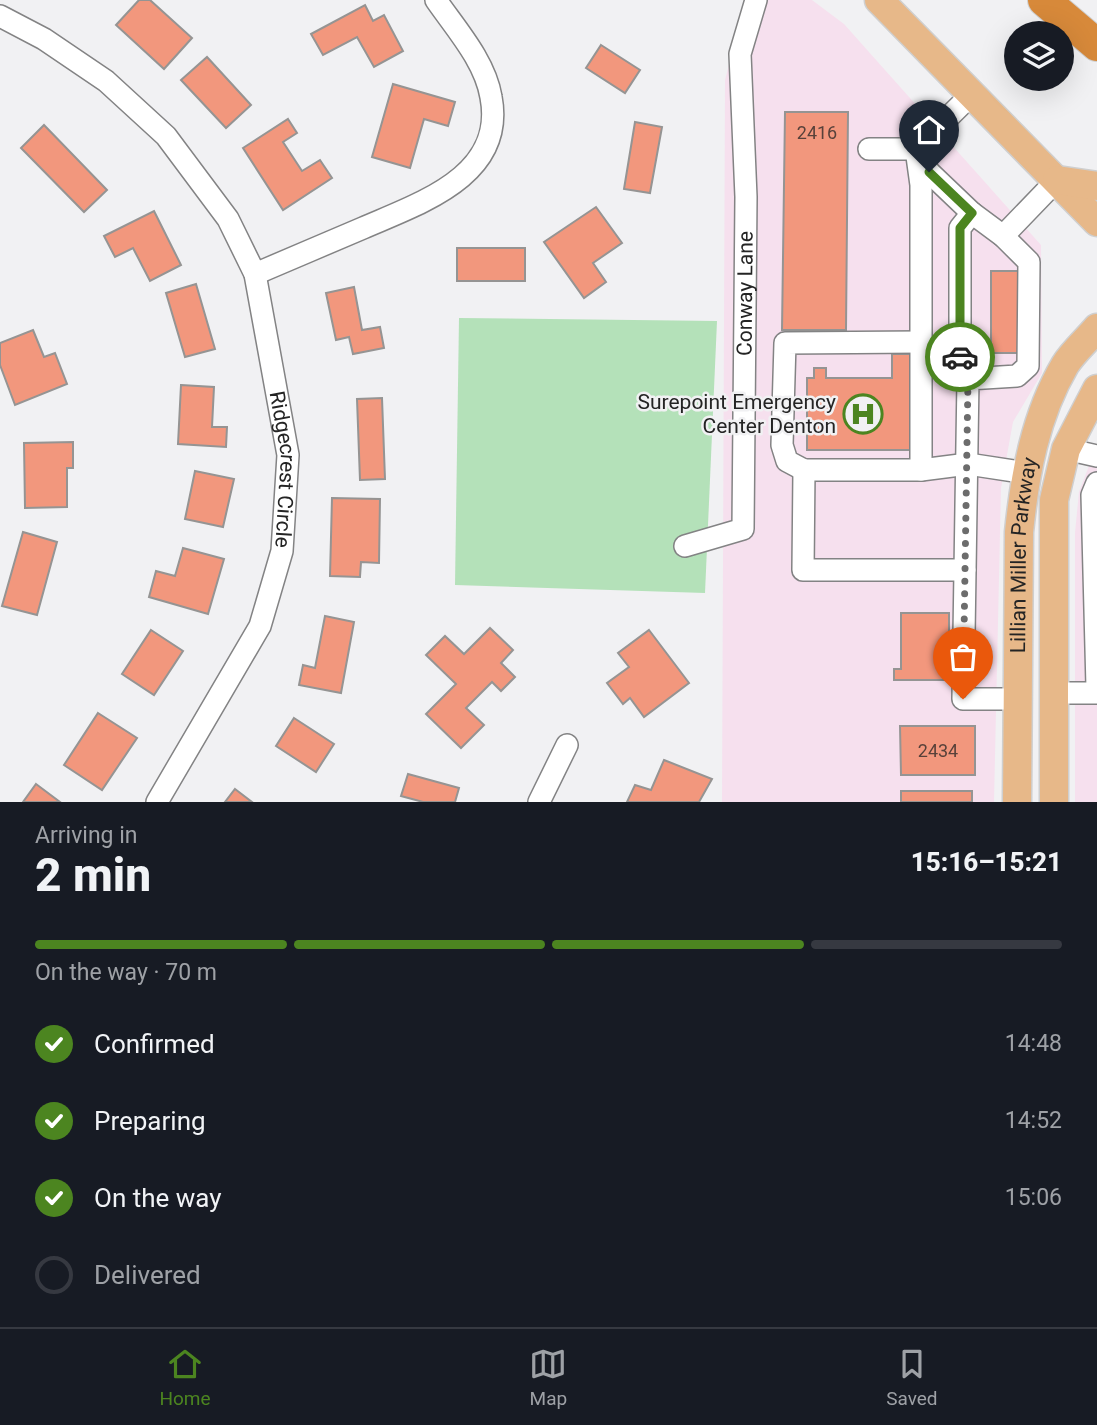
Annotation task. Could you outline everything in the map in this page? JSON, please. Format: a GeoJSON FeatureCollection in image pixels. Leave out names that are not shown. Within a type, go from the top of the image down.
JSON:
{"type":"FeatureCollection","features":[{"type":"Feature","properties":{"kind":"highway"},"geometry":{"type":"LineString","coordinates":[[1044,0],[1097,45]]}},
{"type":"Feature","properties":{"kind":"main road"},"geometry":{"type":"LineString","coordinates":[[879,0],[1097,222]]}},
{"type":"Feature","properties":{"kind":"main road"},"geometry":{"type":"LineString","coordinates":[[1057,180],[1097,186]]}},
{"type":"Feature","properties":{"kind":"main road","name":"Lillian Miller Parkway"},"geometry":{"type":"LineString","coordinates":[[1017,802],[1019,532],[1027,473],[1042,411],[1066,363],[1097,328]]}},
{"type":"Feature","properties":{"kind":"main road","name":"Lillian Miller Parkway"},"geometry":{"type":"LineString","coordinates":[[1054,802],[1054,500],[1066,449],[1097,389]]}},
{"type":"Feature","properties":{"kind":"main road"},"geometry":{"type":"LineString","coordinates":[[1018,699],[1053,693]]}},
{"type":"Feature","properties":{"kind":"street"},"geometry":{"type":"LineString","coordinates":[[255,274],[442,194],[477,161],[488,142],[494,116],[491,94],[475,55],[436,0]]}},
{"type":"Feature","properties":{"kind":"street","name":"Conway Lane"},"geometry":{"type":"LineString","coordinates":[[685,546],[743,530],[746,197],[740,54],[756,0]]}},
{"type":"Feature","properties":{"kind":"street","name":"Ridgecrest Circle"},"geometry":{"type":"LineString","coordinates":[[0,16],[44,39],[106,81],[166,136],[228,219],[255,274],[288,455],[282,551],[260,625],[157,802]]}},
{"type":"Feature","properties":{"kind":"street"},"geometry":{"type":"LineString","coordinates":[[869,149],[916,149],[971,95]]}},
{"type":"Feature","properties":{"kind":"street"},"geometry":{"type":"LineString","coordinates":[[916,149],[929,172],[972,213],[1003,236],[1028,262],[1028,366],[1017,376],[968,379]]}},
{"type":"Feature","properties":{"kind":"street"},"geometry":{"type":"LineString","coordinates":[[916,149],[921,185],[921,470]]}},
{"type":"Feature","properties":{"kind":"street"},"geometry":{"type":"LineString","coordinates":[[1003,236],[1057,180]]}},
{"type":"Feature","properties":{"kind":"street"},"geometry":{"type":"LineString","coordinates":[[972,213],[960,228],[960,368],[968,379],[963,699],[1018,699]]}},
{"type":"Feature","properties":{"kind":"street"},"geometry":{"type":"LineString","coordinates":[[922,342],[785,342],[782,445],[787,461],[804,470],[921,470],[968,464],[1027,473]]}},
{"type":"Feature","properties":{"kind":"street"},"geometry":{"type":"LineString","coordinates":[[1066,449],[1097,456]]}},
{"type":"Feature","properties":{"kind":"street"},"geometry":{"type":"LineString","coordinates":[[804,470],[803,570],[965,570]]}},
{"type":"Feature","properties":{"kind":"street"},"geometry":{"type":"LineString","coordinates":[[1097,483],[1092,495],[1097,687]]}},
{"type":"Feature","properties":{"kind":"street"},"geometry":{"type":"LineString","coordinates":[[1053,693],[1097,693]]}},
{"type":"Feature","properties":{"kind":"street"},"geometry":{"type":"LineString","coordinates":[[539,802],[567,745]]}},
{"type":"Feature","properties":{"kind":"shaded area"},"geometry":{"type":"Polygon","coordinates":[[[746,0],[812,0],[844,24],[1041,245],[1042,373],[1013,422],[1001,488],[994,802],[722,802],[725,80],[746,0]]]}},
{"type":"Feature","properties":{"kind":"shaded area"},"geometry":{"type":"Polygon","coordinates":[[[1097,445],[1097,802],[1075,802],[1075,533],[1079,492],[1097,445]]]}},
{"type":"Feature","properties":{"kind":"green space"},"geometry":{"type":"Polygon","coordinates":[[[459,318],[717,321],[705,593],[455,585],[459,318]]]}},
{"type":"Feature","properties":{"kind":"building"},"geometry":{"type":"Polygon","coordinates":[[[139,0],[150,0],[192,38],[164,69],[116,25],[139,0]]]}},
{"type":"Feature","properties":{"kind":"building"},"geometry":{"type":"Polygon","coordinates":[[[365,5],[373,21],[384,15],[403,51],[374,67],[357,37],[323,55],[311,34],[365,5]]]}},
{"type":"Feature","properties":{"kind":"building"},"geometry":{"type":"Polygon","coordinates":[[[601,45],[640,70],[625,93],[586,68],[601,45]]]}},
{"type":"Feature","properties":{"kind":"building"},"geometry":{"type":"Polygon","coordinates":[[[207,57],[251,105],[226,128],[181,80],[207,57]]]}},
{"type":"Feature","properties":{"kind":"building"},"geometry":{"type":"Polygon","coordinates":[[[393,84],[455,102],[448,126],[424,119],[410,168],[372,157],[393,84]]]}},
{"type":"Feature","properties":{"kind":"building"},"geometry":{"type":"Polygon","coordinates":[[[785,112],[848,112],[846,330],[782,330],[785,112]]]}},
{"type":"Feature","properties":{"kind":"building"},"geometry":{"type":"Polygon","coordinates":[[[288,119],[297,133],[283,142],[302,171],[320,160],[332,178],[283,210],[243,148],[288,119]]]}},
{"type":"Feature","properties":{"kind":"building"},"geometry":{"type":"Polygon","coordinates":[[[635,122],[662,127],[650,193],[624,189],[635,122]]]}},
{"type":"Feature","properties":{"kind":"building"},"geometry":{"type":"Polygon","coordinates":[[[44,125],[107,190],[84,212],[21,148],[44,125]]]}},
{"type":"Feature","properties":{"kind":"building"},"geometry":{"type":"Polygon","coordinates":[[[596,207],[622,243],[593,263],[606,282],[584,298],[544,242],[596,207]]]}},
{"type":"Feature","properties":{"kind":"building"},"geometry":{"type":"Polygon","coordinates":[[[154,211],[181,265],[150,281],[133,248],[115,257],[104,236],[154,211]]]}},
{"type":"Feature","properties":{"kind":"building"},"geometry":{"type":"Polygon","coordinates":[[[457,248],[525,248],[525,281],[457,281],[457,248]]]}},
{"type":"Feature","properties":{"kind":"building"},"geometry":{"type":"Polygon","coordinates":[[[991,271],[1027,271],[1026,353],[991,353],[991,271]]]}},
{"type":"Feature","properties":{"kind":"building"},"geometry":{"type":"Polygon","coordinates":[[[196,284],[215,349],[185,357],[166,293],[196,284]]]}},
{"type":"Feature","properties":{"kind":"building"},"geometry":{"type":"Polygon","coordinates":[[[354,287],[362,330],[380,327],[384,348],[353,354],[349,337],[336,340],[326,293],[354,287]]]}},
{"type":"Feature","properties":{"kind":"building"},"geometry":{"type":"Polygon","coordinates":[[[33,330],[44,357],[55,353],[67,384],[15,405],[0,365],[0,343],[33,330]]]}},
{"type":"Feature","properties":{"kind":"building","name":"Surepoint Emergency Center Denton"},"geometry":{"type":"Polygon","coordinates":[[[892,354],[920,354],[919,450],[807,450],[807,378],[814,378],[814,368],[826,368],[826,378],[892,378],[892,354]]]}},
{"type":"Feature","properties":{"kind":"building"},"geometry":{"type":"Polygon","coordinates":[[[181,385],[214,387],[212,427],[227,427],[226,447],[178,444],[181,385]]]}},
{"type":"Feature","properties":{"kind":"building"},"geometry":{"type":"Polygon","coordinates":[[[382,398],[385,479],[360,480],[357,399],[382,398]]]}},
{"type":"Feature","properties":{"kind":"building"},"geometry":{"type":"Polygon","coordinates":[[[73,442],[73,468],[67,468],[67,507],[25,508],[24,443],[73,442]]]}},
{"type":"Feature","properties":{"kind":"building"},"geometry":{"type":"Polygon","coordinates":[[[195,471],[234,479],[223,527],[185,519],[195,471]]]}},
{"type":"Feature","properties":{"kind":"building"},"geometry":{"type":"Polygon","coordinates":[[[332,498],[380,499],[379,563],[361,562],[360,577],[330,576],[332,498]]]}},
{"type":"Feature","properties":{"kind":"building"},"geometry":{"type":"Polygon","coordinates":[[[23,532],[57,542],[37,615],[2,606],[23,532]]]}},
{"type":"Feature","properties":{"kind":"building"},"geometry":{"type":"Polygon","coordinates":[[[183,548],[224,559],[208,614],[149,597],[156,571],[175,576],[183,548]]]}},
{"type":"Feature","properties":{"kind":"building"},"geometry":{"type":"Polygon","coordinates":[[[901,613],[949,613],[949,680],[894,680],[894,669],[901,669],[901,613]]]}},
{"type":"Feature","properties":{"kind":"building"},"geometry":{"type":"Polygon","coordinates":[[[325,616],[354,622],[341,693],[299,685],[303,665],[315,668],[325,616]]]}},
{"type":"Feature","properties":{"kind":"building"},"geometry":{"type":"Polygon","coordinates":[[[490,628],[513,650],[501,663],[515,677],[501,691],[492,682],[466,708],[484,725],[461,748],[426,714],[456,684],[426,655],[445,636],[464,654],[490,628]]]}},
{"type":"Feature","properties":{"kind":"building"},"geometry":{"type":"Polygon","coordinates":[[[151,630],[183,651],[154,695],[122,674],[151,630]]]}},
{"type":"Feature","properties":{"kind":"building"},"geometry":{"type":"Polygon","coordinates":[[[649,630],[689,683],[644,717],[630,698],[623,704],[607,683],[629,667],[618,653],[649,630]]]}},
{"type":"Feature","properties":{"kind":"building"},"geometry":{"type":"Polygon","coordinates":[[[98,713],[137,738],[102,790],[64,765],[98,713]]]}},
{"type":"Feature","properties":{"kind":"building"},"geometry":{"type":"Polygon","coordinates":[[[294,718],[334,744],[316,772],[276,746],[294,718]]]}},
{"type":"Feature","properties":{"kind":"building"},"geometry":{"type":"Polygon","coordinates":[[[900,726],[975,726],[975,775],[901,775],[900,726]]]}},
{"type":"Feature","properties":{"kind":"building"},"geometry":{"type":"Polygon","coordinates":[[[664,760],[712,779],[699,802],[627,802],[635,785],[651,790],[664,760]]]}},
{"type":"Feature","properties":{"kind":"building"},"geometry":{"type":"Polygon","coordinates":[[[408,774],[459,788],[455,802],[423,802],[401,796],[408,774]]]}},
{"type":"Feature","properties":{"kind":"building"},"geometry":{"type":"Polygon","coordinates":[[[36,784],[60,802],[23,802],[36,784]]]}},
{"type":"Feature","properties":{"kind":"building"},"geometry":{"type":"Polygon","coordinates":[[[235,789],[252,802],[225,802],[235,789]]]}},
{"type":"Feature","properties":{"kind":"building"},"geometry":{"type":"Polygon","coordinates":[[[901,791],[972,791],[972,802],[901,802],[901,791]]]}},
{"type":"Feature","properties":{"kind":"way so far"},"geometry":{"type":"LineString","coordinates":[[960,357],[960,368],[968,379],[963,699]]}},
{"type":"Feature","properties":{"kind":"place","name":"Surepoint Emergency Center Denton"},"geometry":{"type":"Point","coordinates":[863,414]}},
{"type":"Feature","properties":{"kind":"route"},"geometry":{"type":"LineString","coordinates":[[929,172],[972,213],[960,228],[960,357]]}}]}
